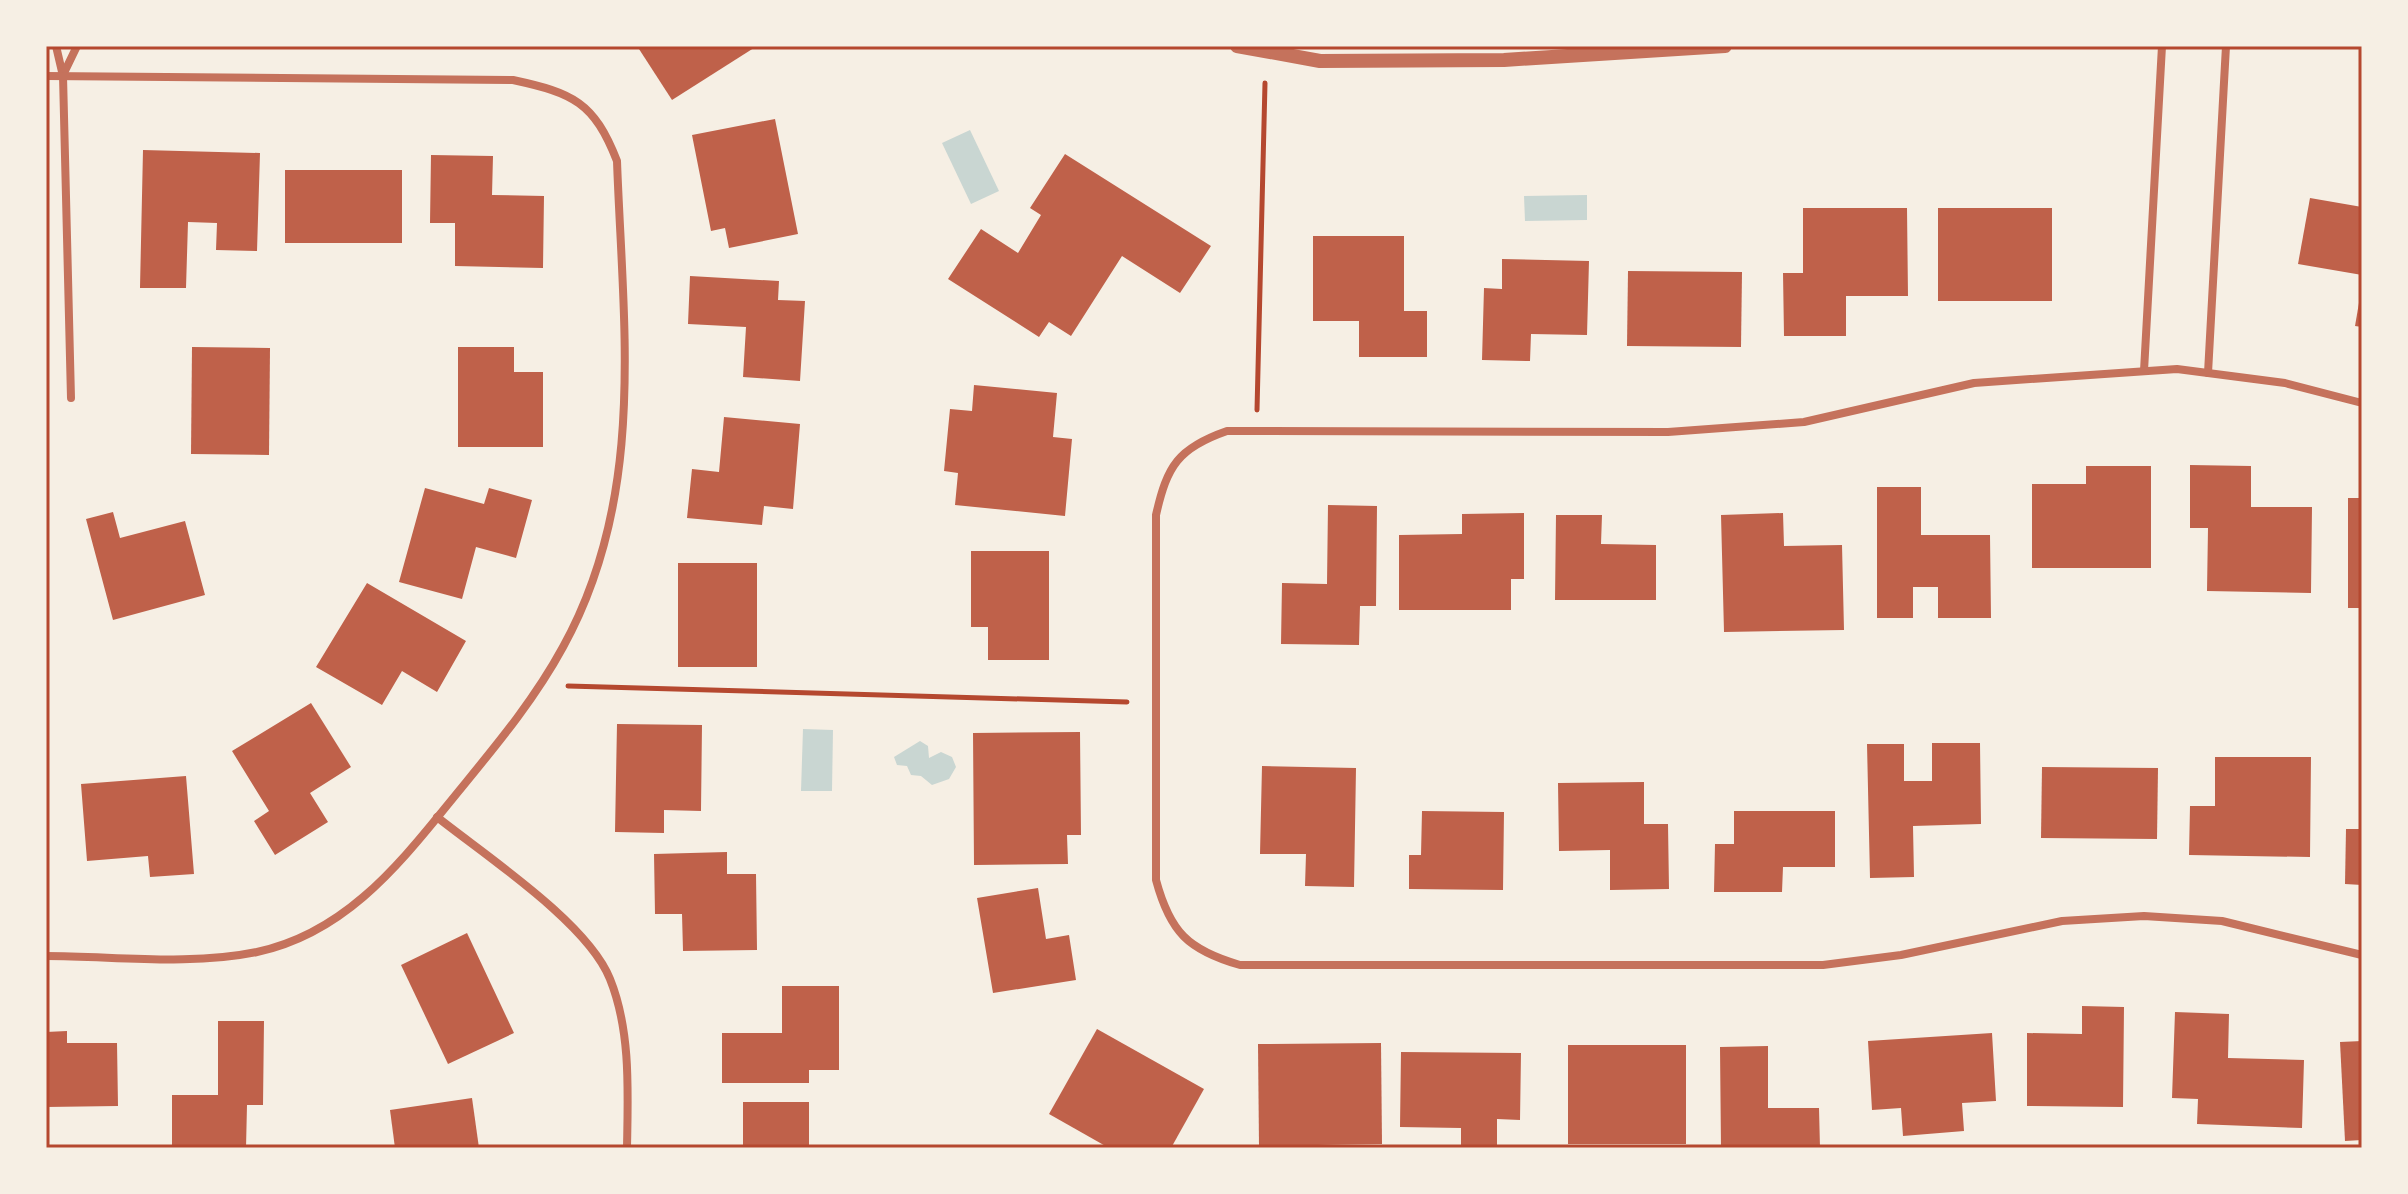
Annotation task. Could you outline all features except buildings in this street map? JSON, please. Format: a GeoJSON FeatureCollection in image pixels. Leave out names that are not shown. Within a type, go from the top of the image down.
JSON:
{"type":"FeatureCollection","features":[{"type":"Feature","properties":{"kind":"street"},"geometry":{"type":"LineString","coordinates":[[56,46],[63,76],[71,398]]}},
{"type":"Feature","properties":{"kind":"street"},"geometry":{"type":"LineString","coordinates":[[63,76],[77,46]]}},
{"type":"Feature","properties":{"kind":"street"},"geometry":{"type":"LineString","coordinates":[[1237,46],[1320,61],[1351,61],[1504,60],[1725,46]]}},
{"type":"Feature","properties":{"kind":"street"},"geometry":{"type":"LineString","coordinates":[[2144,371],[2162,46]]}},
{"type":"Feature","properties":{"kind":"street"},"geometry":{"type":"LineString","coordinates":[[2208,373],[2226,46]]}},
{"type":"Feature","properties":{"kind":"street"},"geometry":{"type":"LineString","coordinates":[[46,76],[513,80],[559,90],[588,108],[604,128],[617,161],[625,397],[619,485],[598,568],[564,645],[514,722],[403,860],[359,904],[298,938],[258,952],[200,957],[46,956]]}},
{"type":"Feature","properties":{"kind":"street"},"geometry":{"type":"LineString","coordinates":[[2362,403],[2285,383],[2177,369],[1974,383],[1804,422],[1668,432],[1227,431],[1201,440],[1177,457],[1163,484],[1156,515],[1156,880],[1165,912],[1185,940],[1211,957],[1240,965],[1823,965],[1901,955],[2062,921],[2144,916],[2222,921],[2362,955]]}},
{"type":"Feature","properties":{"kind":"street"},"geometry":{"type":"LineString","coordinates":[[437,817],[576,929],[609,977],[625,1030],[627,1148]]}},
{"type":"Feature","properties":{"kind":"path"},"geometry":{"type":"LineString","coordinates":[[1257,402],[1265,83]]}},
{"type":"Feature","properties":{"kind":"path"},"geometry":{"type":"LineString","coordinates":[[563,686],[1127,702]]}},
{"type":"Feature","properties":{"kind":"shaded area"},"geometry":{"type":"Polygon","coordinates":[[[970,130],[999,191],[971,204],[942,143],[970,130]]]}},
{"type":"Feature","properties":{"kind":"shaded area"},"geometry":{"type":"Polygon","coordinates":[[[1587,195],[1587,220],[1525,221],[1524,196],[1587,195]]]}},
{"type":"Feature","properties":{"kind":"shaded area"},"geometry":{"type":"Polygon","coordinates":[[[803,729],[833,730],[832,791],[801,791],[803,729]]]}},
{"type":"Feature","properties":{"kind":"shaded area"},"geometry":{"type":"Polygon","coordinates":[[[920,741],[928,746],[929,758],[941,752],[952,757],[956,767],[949,779],[932,785],[921,776],[911,775],[907,766],[897,765],[894,757],[920,741]]]}}]}
